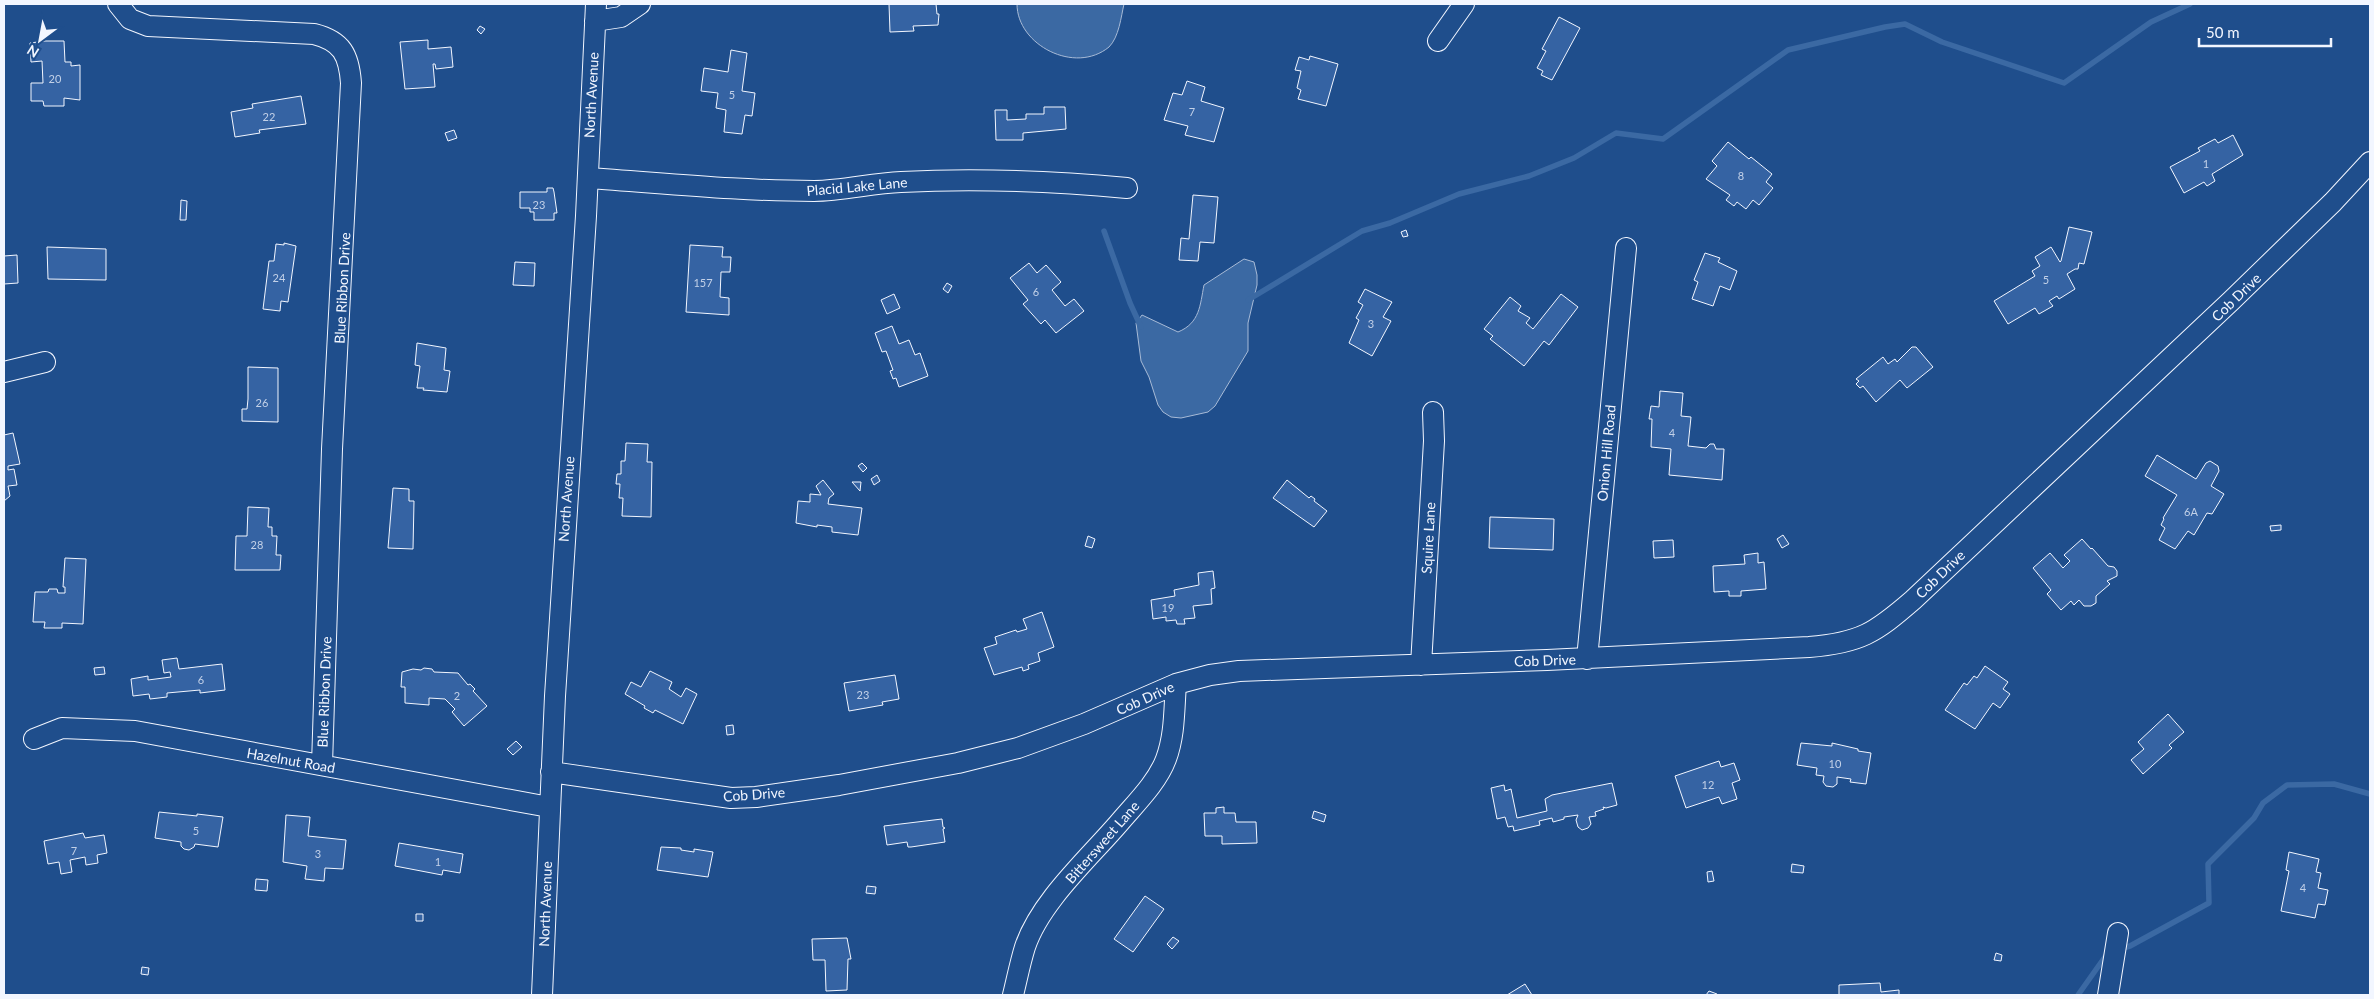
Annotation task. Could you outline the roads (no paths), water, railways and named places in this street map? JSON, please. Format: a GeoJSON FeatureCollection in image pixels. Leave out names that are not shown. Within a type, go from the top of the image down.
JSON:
{"type":"FeatureCollection","features":[{"type":"Feature","properties":{"kind":"street","name":"Blue Ribbon Drive"},"geometry":{"type":"LineString","coordinates":[[118,4],[130,19],[148,26],[324,36],[340,47],[350,69],[351,83],[332,448],[322,766]]}},
{"type":"Feature","properties":{"kind":"street"},"geometry":{"type":"LineString","coordinates":[[595,13],[622,17],[640,4]]}},
{"type":"Feature","properties":{"kind":"street"},"geometry":{"type":"LineString","coordinates":[[1438,41],[1464,4]]}},
{"type":"Feature","properties":{"kind":"street","name":"North Avenue"},"geometry":{"type":"LineString","coordinates":[[542,995],[550,772],[588,178],[595,13]]}},
{"type":"Feature","properties":{"kind":"street","name":"Cob Drive"},"geometry":{"type":"LineString","coordinates":[[550,772],[720,797],[742,798],[800,791],[917,772],[1018,748],[1084,724],[1176,684],[1210,675],[1238,671],[1587,659],[1829,646],[1860,638],[1877,630],[1913,600],[2231,301],[2333,202],[2370,162]]}},
{"type":"Feature","properties":{"kind":"street","name":"Placid Lake Lane"},"geometry":{"type":"LineString","coordinates":[[588,178],[797,190],[842,189],[898,182],[955,180],[1047,181],[1127,188]]}},
{"type":"Feature","properties":{"kind":"street","name":"Onion Hill Road"},"geometry":{"type":"LineString","coordinates":[[1587,659],[1626,248]]}},
{"type":"Feature","properties":{"kind":"street"},"geometry":{"type":"LineString","coordinates":[[4,372],[45,362]]}},
{"type":"Feature","properties":{"kind":"street","name":"Squire Lane"},"geometry":{"type":"LineString","coordinates":[[1421,665],[1434,441],[1433,412]]}},
{"type":"Feature","properties":{"kind":"street","name":"Bittersweet Lane"},"geometry":{"type":"LineString","coordinates":[[1013,995],[1025,946],[1038,922],[1057,894],[1148,788],[1166,760],[1173,733],[1176,684]]}},
{"type":"Feature","properties":{"kind":"street","name":"Hazelnut Road"},"geometry":{"type":"LineString","coordinates":[[34,739],[62,728],[136,732],[549,807]]}},
{"type":"Feature","properties":{"kind":"street"},"geometry":{"type":"LineString","coordinates":[[2108,995],[2118,936]]}},
{"type":"Feature","properties":{"kind":"water"},"geometry":{"type":"Polygon","coordinates":[[[1017,4],[1124,4],[1121,21],[1109,47],[1095,55],[1080,58],[1065,57],[1037,43],[1027,32],[1020,19],[1017,4]]]}},
{"type":"Feature","properties":{"kind":"water"},"geometry":{"type":"Polygon","coordinates":[[[1244,259],[1254,262],[1257,275],[1257,285],[1248,323],[1248,351],[1215,406],[1208,412],[1181,418],[1171,417],[1163,412],[1158,405],[1149,377],[1141,361],[1136,323],[1142,315],[1178,332],[1185,328],[1191,324],[1198,313],[1204,285],[1244,259]]]}},
{"type":"Feature","properties":{"kind":"waterway"},"geometry":{"type":"LineString","coordinates":[[1248,300],[1362,231],[1390,223],[1459,194],[1529,176],[1574,158],[1616,133],[1663,139],[1788,50],[1905,24],[1942,42],[2064,83],[2151,22],[2190,4]]}},
{"type":"Feature","properties":{"kind":"waterway"},"geometry":{"type":"LineString","coordinates":[[1104,231],[1130,303],[1141,327]]}},
{"type":"Feature","properties":{"kind":"waterway"},"geometry":{"type":"LineString","coordinates":[[2120,949],[2130,946],[2209,903],[2208,864],[2254,818],[2263,803],[2287,785],[2334,784],[2370,794]]}},
{"type":"Feature","properties":{"kind":"waterway"},"geometry":{"type":"LineString","coordinates":[[2078,995],[2107,954]]}}]}
